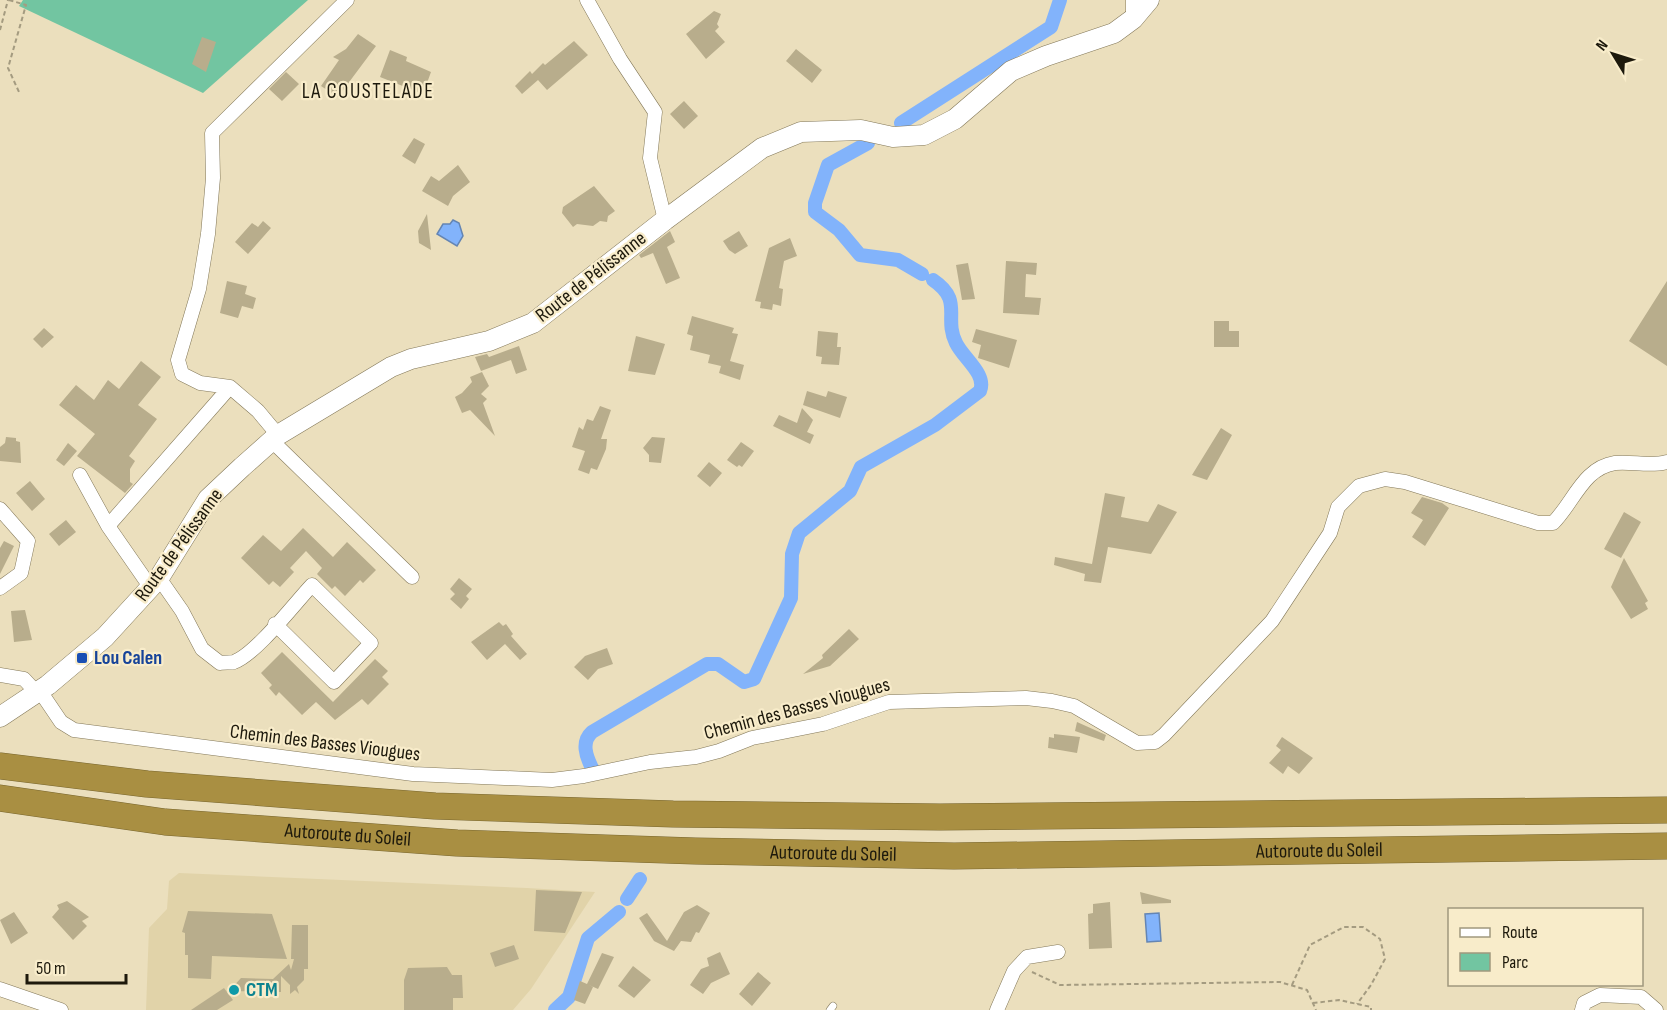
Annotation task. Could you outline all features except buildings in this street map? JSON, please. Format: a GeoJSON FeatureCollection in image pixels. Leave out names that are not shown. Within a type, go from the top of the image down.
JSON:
{"type":"FeatureCollection","features":[{"type":"Feature","properties":{"kind":"highway","name":"Autoroute du Soleil"},"geometry":{"type":"LineString","coordinates":[[0,766],[147,784],[435,806],[674,814],[952,817],[1667,810]]}},
{"type":"Feature","properties":{"kind":"highway","name":"Autoroute du Soleil"},"geometry":{"type":"LineString","coordinates":[[0,798],[165,822],[457,843],[695,851],[954,856],[1667,846]]}},
{"type":"Feature","properties":{"kind":"street"},"geometry":{"type":"LineString","coordinates":[[347,0],[212,133],[213,178],[208,234],[199,289],[178,360],[182,374],[200,383],[230,387],[258,411],[275,438],[412,577]]}},
{"type":"Feature","properties":{"kind":"street"},"geometry":{"type":"LineString","coordinates":[[587,0],[620,59],[655,112],[650,158],[665,220]]}},
{"type":"Feature","properties":{"kind":"street","name":"Route de Pélissanne"},"geometry":{"type":"LineString","coordinates":[[0,717],[39,692],[105,637],[155,583],[208,499],[275,438],[391,367],[411,359],[489,341],[533,323],[762,148],[801,132],[861,130],[893,138],[924,135],[955,119],[1011,71],[1046,56],[1114,33],[1133,9],[1149,0]]}},
{"type":"Feature","properties":{"kind":"street"},"geometry":{"type":"LineString","coordinates":[[108,526],[230,387]]}},
{"type":"Feature","properties":{"kind":"street","name":"Chemin des Basses Viougues"},"geometry":{"type":"LineString","coordinates":[[39,692],[61,722],[74,730],[390,771],[486,778],[552,780],[584,776],[650,762],[696,757],[720,751],[753,738],[823,724],[872,706],[920,700],[1026,698],[1052,701],[1074,706],[1128,740],[1146,744],[1155,742],[1164,735],[1272,621],[1330,533],[1338,507],[1359,486],[1385,479],[1405,482],[1538,523],[1553,523],[1564,512],[1590,474],[1598,468],[1616,463],[1667,462]]}},
{"type":"Feature","properties":{"kind":"street"},"geometry":{"type":"LineString","coordinates":[[80,475],[108,526],[155,583],[182,611],[202,649],[220,663],[234,662],[252,650],[275,624],[312,585],[370,643],[334,682],[275,624]]}},
{"type":"Feature","properties":{"kind":"street"},"geometry":{"type":"LineString","coordinates":[[0,509],[28,541],[21,573],[0,588]]}},
{"type":"Feature","properties":{"kind":"street"},"geometry":{"type":"LineString","coordinates":[[0,675],[24,679],[39,692]]}},
{"type":"Feature","properties":{"kind":"street"},"geometry":{"type":"LineString","coordinates":[[997,1010],[1014,971],[1027,957],[1058,952]]}},
{"type":"Feature","properties":{"kind":"street"},"geometry":{"type":"LineString","coordinates":[[0,989],[61,1010]]}},
{"type":"Feature","properties":{"kind":"street"},"geometry":{"type":"LineString","coordinates":[[1582,1010],[1584,1004],[1600,995],[1641,997],[1656,1010]]}},
{"type":"Feature","properties":{"kind":"path"},"geometry":{"type":"LineString","coordinates":[[0,30],[9,0],[26,5],[8,68],[19,92]]}},
{"type":"Feature","properties":{"kind":"path"},"geometry":{"type":"LineString","coordinates":[[1292,985],[1310,945],[1344,927],[1363,927],[1380,939],[1385,959],[1371,986],[1357,1004]]}},
{"type":"Feature","properties":{"kind":"path"},"geometry":{"type":"LineString","coordinates":[[1018,966],[1060,985],[1280,982],[1307,990],[1316,1010]]}},
{"type":"Feature","properties":{"kind":"path"},"geometry":{"type":"LineString","coordinates":[[1313,1003],[1339,1000],[1371,1006],[1371,1010]]}},
{"type":"Feature","properties":{"kind":"shaded area"},"geometry":{"type":"Polygon","coordinates":[[[179,873],[595,892],[531,989],[513,1010],[146,1010],[149,928],[167,909],[169,881],[179,873]]]}},
{"type":"Feature","properties":{"kind":"green space"},"geometry":{"type":"Polygon","coordinates":[[[23,0],[308,0],[203,93],[19,6],[23,0]]]}},
{"type":"Feature","properties":{"kind":"water"},"geometry":{"type":"Polygon","coordinates":[[[453,220],[459,223],[463,236],[457,246],[437,234],[443,224],[450,224],[453,220]]]}},
{"type":"Feature","properties":{"kind":"water"},"geometry":{"type":"Polygon","coordinates":[[[1159,913],[1161,941],[1147,942],[1145,914],[1159,913]]]}},
{"type":"Feature","properties":{"kind":"waterway"},"geometry":{"type":"LineString","coordinates":[[901,123],[1051,27],[1060,0]]}},
{"type":"Feature","properties":{"kind":"waterway"},"geometry":{"type":"LineString","coordinates":[[868,143],[828,165],[815,203],[815,212],[839,230],[860,255],[898,260],[922,274]]}},
{"type":"Feature","properties":{"kind":"waterway"},"geometry":{"type":"LineString","coordinates":[[592,768],[586,754],[587,740],[592,732],[707,664],[718,664],[744,682],[754,679],[791,598],[792,554],[799,533],[850,491],[861,467],[935,425],[980,391],[980,378],[956,343],[951,325],[948,295],[933,280]]}},
{"type":"Feature","properties":{"kind":"waterway"},"geometry":{"type":"LineString","coordinates":[[627,899],[640,879]]}},
{"type":"Feature","properties":{"kind":"waterway"},"geometry":{"type":"LineString","coordinates":[[555,1010],[569,997],[588,938],[619,912]]}},
{"type":"Feature","properties":{"kind":"place","name":"Lou Calen"},"geometry":{"type":"Point","coordinates":[82,658]}},
{"type":"Feature","properties":{"kind":"place","name":"CTM"},"geometry":{"type":"Point","coordinates":[234,990]}},
{"type":"Feature","properties":{"kind":"district","name":"LA COUSTELADE"},"geometry":{"type":"Point","coordinates":[368,91]}}]}
